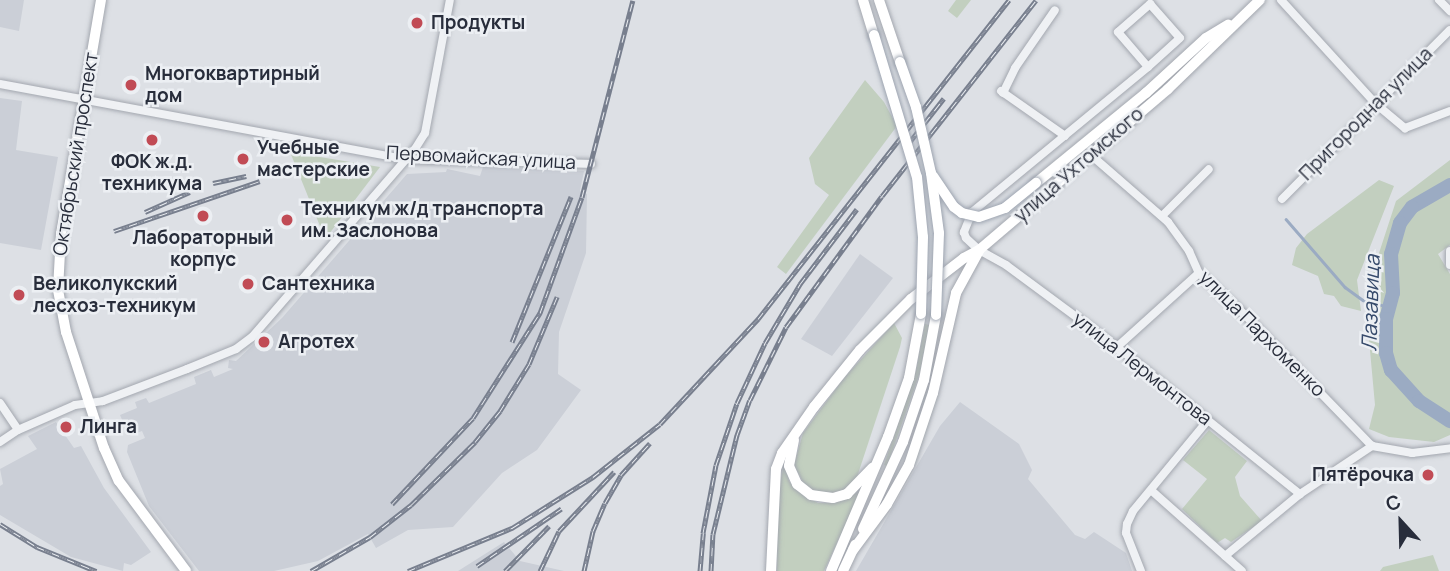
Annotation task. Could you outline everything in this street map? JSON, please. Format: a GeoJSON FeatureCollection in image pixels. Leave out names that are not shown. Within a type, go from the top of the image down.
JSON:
{"type":"FeatureCollection","features":[{"type":"Feature","properties":{"kind":"main road","name":"Октябрьский проспект"},"geometry":{"type":"LineString","coordinates":[[101,0],[61,234],[58,290],[66,332],[88,403],[119,481],[186,571]]}},
{"type":"Feature","properties":{"kind":"main road"},"geometry":{"type":"LineString","coordinates":[[831,571],[881,456],[909,378],[921,314],[923,237],[917,177],[863,0]]}},
{"type":"Feature","properties":{"kind":"main road"},"geometry":{"type":"LineString","coordinates":[[843,571],[903,442],[923,380],[936,315],[939,233],[931,173],[916,107],[879,0]]}},
{"type":"Feature","properties":{"kind":"main road","name":"улица Ухтомского"},"geometry":{"type":"LineString","coordinates":[[771,571],[776,469],[782,453],[835,379],[890,318],[964,258],[979,250],[1168,89],[1260,0]]}},
{"type":"Feature","properties":{"kind":"main road"},"geometry":{"type":"LineString","coordinates":[[931,173],[954,207],[962,213],[979,217],[1005,208],[1146,93],[1206,38],[1240,17]]}},
{"type":"Feature","properties":{"kind":"main road"},"geometry":{"type":"LineString","coordinates":[[853,550],[887,504],[909,465],[933,393],[956,293],[979,250]]}},
{"type":"Feature","properties":{"kind":"main road"},"geometry":{"type":"LineString","coordinates":[[799,428],[789,466],[797,484],[811,495],[833,498],[847,494],[859,485],[881,456]]}},
{"type":"Feature","properties":{"kind":"street"},"geometry":{"type":"LineString","coordinates":[[0,442],[18,430],[75,405],[103,401],[187,369],[236,349],[252,337],[425,133],[450,0]]}},
{"type":"Feature","properties":{"kind":"street"},"geometry":{"type":"LineString","coordinates":[[1281,0],[1376,104],[1405,128],[1450,111]]}},
{"type":"Feature","properties":{"kind":"street"},"geometry":{"type":"LineString","coordinates":[[1439,0],[1450,11]]}},
{"type":"Feature","properties":{"kind":"street"},"geometry":{"type":"LineString","coordinates":[[979,250],[964,232],[972,212],[1148,67],[1180,38],[1150,4],[1118,32],[1148,67]]}},
{"type":"Feature","properties":{"kind":"street"},"geometry":{"type":"LineString","coordinates":[[1055,10],[1015,68],[1002,92],[1065,136]]}},
{"type":"Feature","properties":{"kind":"street","name":"Пригородная улица"},"geometry":{"type":"LineString","coordinates":[[1282,199],[1450,30]]}},
{"type":"Feature","properties":{"kind":"street","name":"Первомайская улица"},"geometry":{"type":"LineString","coordinates":[[0,84],[405,159],[591,164]]}},
{"type":"Feature","properties":{"kind":"street","name":"улица Пархоменко"},"geometry":{"type":"LineString","coordinates":[[1091,155],[1162,216],[1189,250],[1199,273],[1372,446]]}},
{"type":"Feature","properties":{"kind":"street"},"geometry":{"type":"LineString","coordinates":[[1162,216],[1209,169]]}},
{"type":"Feature","properties":{"kind":"street","name":"улица Лермонтова"},"geometry":{"type":"LineString","coordinates":[[979,250],[1006,265],[1117,347],[1300,494]]}},
{"type":"Feature","properties":{"kind":"street"},"geometry":{"type":"LineString","coordinates":[[1450,252],[1450,265]]}},
{"type":"Feature","properties":{"kind":"street"},"geometry":{"type":"LineString","coordinates":[[1117,347],[1199,273]]}},
{"type":"Feature","properties":{"kind":"street"},"geometry":{"type":"LineString","coordinates":[[0,403],[18,430]]}},
{"type":"Feature","properties":{"kind":"street"},"geometry":{"type":"LineString","coordinates":[[1141,571],[1126,533],[1127,524],[1133,512],[1208,420]]}},
{"type":"Feature","properties":{"kind":"street"},"geometry":{"type":"LineString","coordinates":[[1225,556],[1300,494],[1372,446],[1412,453],[1450,448]]}},
{"type":"Feature","properties":{"kind":"street"},"geometry":{"type":"LineString","coordinates":[[1152,491],[1242,571]]}},
{"type":"Feature","properties":{"kind":"shaded area"},"geometry":{"type":"Polygon","coordinates":[[[0,0],[24,0],[19,31],[0,27],[0,0]]]}},
{"type":"Feature","properties":{"kind":"shaded area"},"geometry":{"type":"Polygon","coordinates":[[[0,98],[22,101],[16,150],[58,157],[41,250],[0,243],[0,98]]]}},
{"type":"Feature","properties":{"kind":"shaded area"},"geometry":{"type":"Polygon","coordinates":[[[483,167],[584,171],[580,191],[587,194],[586,253],[559,332],[558,374],[581,390],[537,450],[502,473],[453,527],[408,530],[376,548],[368,534],[318,561],[274,571],[199,571],[149,506],[127,452],[128,445],[145,438],[142,431],[129,436],[120,415],[137,408],[135,402],[146,398],[149,403],[196,384],[194,377],[211,370],[214,377],[233,369],[228,368],[229,360],[236,361],[282,318],[407,174],[446,172],[447,169],[480,176],[483,167]]]}},
{"type":"Feature","properties":{"kind":"shaded area"},"geometry":{"type":"Polygon","coordinates":[[[860,254],[893,278],[832,356],[801,339],[860,254]]]}},
{"type":"Feature","properties":{"kind":"shaded area"},"geometry":{"type":"Polygon","coordinates":[[[960,402],[1019,444],[1032,470],[1028,479],[1075,535],[1085,539],[1094,532],[1126,553],[1132,571],[856,571],[940,426],[960,402]]]}},
{"type":"Feature","properties":{"kind":"shaded area"},"geometry":{"type":"Polygon","coordinates":[[[56,422],[74,448],[81,446],[104,488],[151,552],[131,565],[124,563],[123,571],[71,557],[0,515],[0,486],[3,484],[0,469],[37,449],[28,436],[56,422]]]}},
{"type":"Feature","properties":{"kind":"shaded area"},"geometry":{"type":"Polygon","coordinates":[[[504,542],[520,561],[564,571],[458,571],[504,542]]]}},
{"type":"Feature","properties":{"kind":"green space"},"geometry":{"type":"Polygon","coordinates":[[[956,0],[971,0],[957,18],[948,11],[956,0]]]}},
{"type":"Feature","properties":{"kind":"green space"},"geometry":{"type":"Polygon","coordinates":[[[865,80],[884,102],[897,126],[786,274],[777,267],[829,195],[815,184],[809,158],[865,80]]]}},
{"type":"Feature","properties":{"kind":"green space"},"geometry":{"type":"Polygon","coordinates":[[[290,152],[380,167],[326,238],[324,236],[290,152]]]}},
{"type":"Feature","properties":{"kind":"green space"},"geometry":{"type":"Polygon","coordinates":[[[1450,160],[1450,245],[1438,254],[1450,274],[1450,435],[1434,442],[1389,437],[1369,429],[1375,405],[1365,296],[1396,201],[1450,160]]]}},
{"type":"Feature","properties":{"kind":"green space"},"geometry":{"type":"Polygon","coordinates":[[[1379,180],[1394,186],[1357,280],[1361,311],[1341,306],[1334,296],[1324,294],[1318,276],[1292,265],[1296,248],[1307,234],[1379,180]]]}},
{"type":"Feature","properties":{"kind":"green space"},"geometry":{"type":"Polygon","coordinates":[[[894,323],[902,338],[900,347],[856,480],[840,493],[817,493],[805,486],[794,465],[803,433],[844,378],[894,323]]]}},
{"type":"Feature","properties":{"kind":"green space"},"geometry":{"type":"Polygon","coordinates":[[[925,324],[929,325],[920,372],[887,466],[884,465],[916,371],[925,324]]]}},
{"type":"Feature","properties":{"kind":"green space"},"geometry":{"type":"Polygon","coordinates":[[[1209,430],[1247,461],[1235,477],[1240,496],[1262,521],[1231,542],[1225,538],[1217,543],[1182,509],[1207,479],[1183,460],[1209,430]]]}},
{"type":"Feature","properties":{"kind":"green space"},"geometry":{"type":"Polygon","coordinates":[[[785,461],[789,481],[796,490],[818,503],[835,503],[861,491],[824,571],[777,571],[778,491],[785,461]]]}},
{"type":"Feature","properties":{"kind":"green space"},"geometry":{"type":"Polygon","coordinates":[[[1433,555],[1439,571],[1380,571],[1383,567],[1433,555]]]}},
{"type":"Feature","properties":{"kind":"waterway","name":"Лазавица"},"geometry":{"type":"LineString","coordinates":[[1450,185],[1412,207],[1400,223],[1391,254],[1393,293],[1386,319],[1386,353],[1391,370],[1419,401],[1450,421]]}},
{"type":"Feature","properties":{"kind":"waterway"},"geometry":{"type":"LineString","coordinates":[[1286,219],[1345,287],[1363,300],[1389,307]]}},
{"type":"Feature","properties":{"kind":"railway"},"geometry":{"type":"LineString","coordinates":[[392,504],[473,418],[540,313],[582,197],[633,0]]}},
{"type":"Feature","properties":{"kind":"railway"},"geometry":{"type":"LineString","coordinates":[[408,571],[512,528],[593,477],[660,424],[758,319],[1009,0]]}},
{"type":"Feature","properties":{"kind":"railway"},"geometry":{"type":"LineString","coordinates":[[711,571],[713,534],[737,435],[750,400],[786,327],[882,196],[1036,0]]}},
{"type":"Feature","properties":{"kind":"railway"},"geometry":{"type":"LineString","coordinates":[[905,148],[944,98]]}},
{"type":"Feature","properties":{"kind":"railway"},"geometry":{"type":"LineString","coordinates":[[213,183],[246,176]]}},
{"type":"Feature","properties":{"kind":"railway"},"geometry":{"type":"LineString","coordinates":[[114,231],[260,181]]}},
{"type":"Feature","properties":{"kind":"railway"},"geometry":{"type":"LineString","coordinates":[[145,212],[190,192]]}},
{"type":"Feature","properties":{"kind":"railway"},"geometry":{"type":"LineString","coordinates":[[512,342],[571,197]]}},
{"type":"Feature","properties":{"kind":"railway"},"geometry":{"type":"LineString","coordinates":[[700,571],[703,533],[716,465],[737,403],[765,343],[800,284],[857,209]]}},
{"type":"Feature","properties":{"kind":"railway"},"geometry":{"type":"LineString","coordinates":[[311,571],[370,537],[411,505],[475,442],[500,411],[529,364],[557,297]]}},
{"type":"Feature","properties":{"kind":"railway"},"geometry":{"type":"LineString","coordinates":[[584,571],[593,531],[605,503],[621,475],[650,443]]}},
{"type":"Feature","properties":{"kind":"railway"},"geometry":{"type":"LineString","coordinates":[[540,571],[559,531],[614,472]]}},
{"type":"Feature","properties":{"kind":"railway"},"geometry":{"type":"LineString","coordinates":[[477,566],[561,509]]}},
{"type":"Feature","properties":{"kind":"railway"},"geometry":{"type":"LineString","coordinates":[[0,524],[37,547],[96,571]]}},
{"type":"Feature","properties":{"kind":"railway"},"geometry":{"type":"LineString","coordinates":[[505,571],[549,526]]}},
{"type":"Feature","properties":{"kind":"place","name":"Продукты"},"geometry":{"type":"Point","coordinates":[417,23]}},
{"type":"Feature","properties":{"kind":"place","name":"Многоквартирный дом"},"geometry":{"type":"Point","coordinates":[131,85]}},
{"type":"Feature","properties":{"kind":"place","name":"ФОК ж.д. техникума"},"geometry":{"type":"Point","coordinates":[152,140]}},
{"type":"Feature","properties":{"kind":"place","name":"Учебные мастерские"},"geometry":{"type":"Point","coordinates":[243,159]}},
{"type":"Feature","properties":{"kind":"place","name":"Лабораторный корпус"},"geometry":{"type":"Point","coordinates":[203,216]}},
{"type":"Feature","properties":{"kind":"place","name":"Техникум ж/д транспорта им. Заслонова"},"geometry":{"type":"Point","coordinates":[287,220]}},
{"type":"Feature","properties":{"kind":"place","name":"Сантехника"},"geometry":{"type":"Point","coordinates":[248,284]}},
{"type":"Feature","properties":{"kind":"place","name":"Великолукский лесхоз-техникум"},"geometry":{"type":"Point","coordinates":[19,295]}},
{"type":"Feature","properties":{"kind":"place","name":"Агротех"},"geometry":{"type":"Point","coordinates":[264,342]}},
{"type":"Feature","properties":{"kind":"place","name":"Линга"},"geometry":{"type":"Point","coordinates":[66,427]}},
{"type":"Feature","properties":{"kind":"place","name":"Пятёрочка"},"geometry":{"type":"Point","coordinates":[1428,475]}}]}
